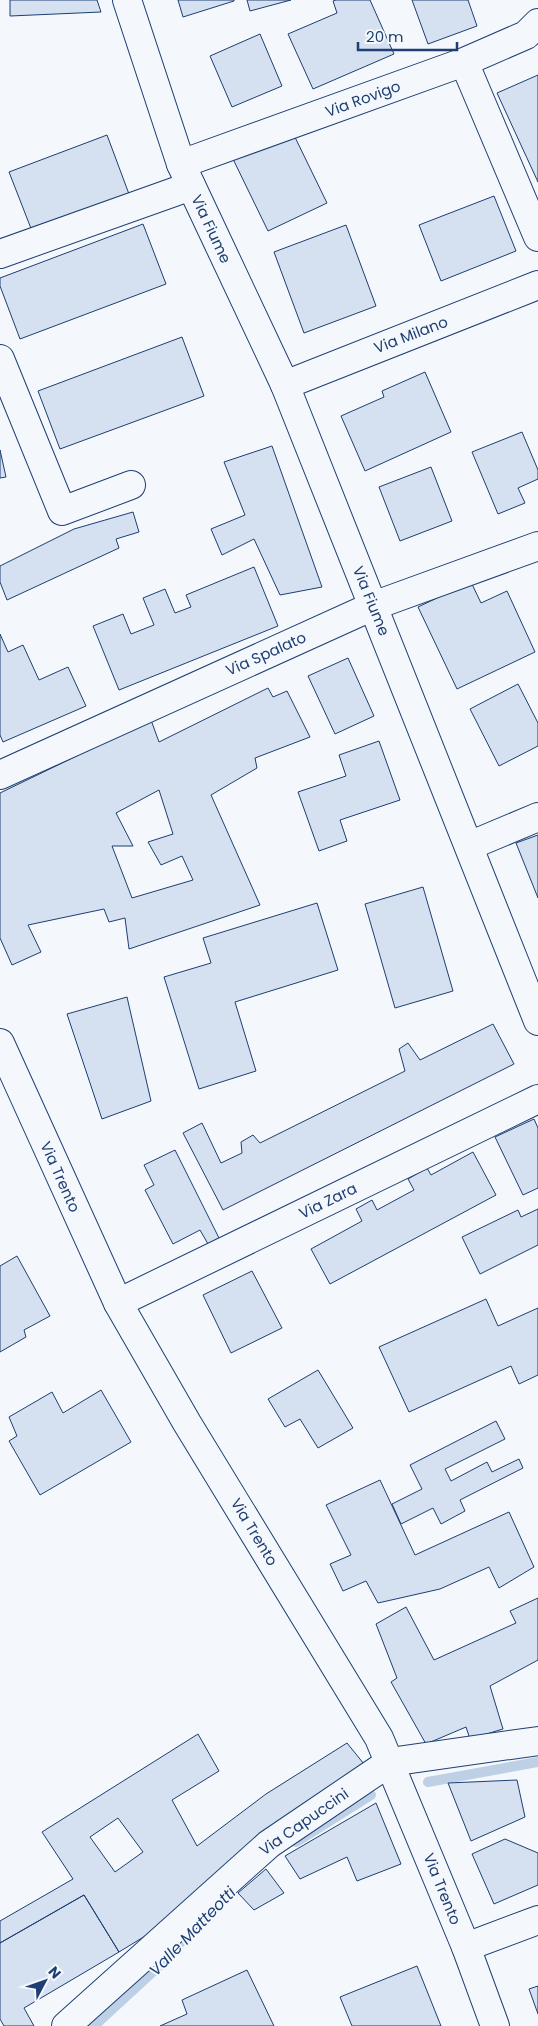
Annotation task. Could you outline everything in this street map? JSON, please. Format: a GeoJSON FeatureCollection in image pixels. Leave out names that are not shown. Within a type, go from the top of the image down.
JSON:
{"type":"FeatureCollection","features":[{"type":"Feature","properties":{"kind":"street","name":"Via Fiume"},"geometry":{"type":"LineString","coordinates":[[127,0],[186,175],[285,384],[538,1021]]}},
{"type":"Feature","properties":{"kind":"street","name":"Via Rovigo"},"geometry":{"type":"LineString","coordinates":[[186,175],[464,62],[526,35],[538,23]]}},
{"type":"Feature","properties":{"kind":"street"},"geometry":{"type":"LineString","coordinates":[[464,62],[538,237]]}},
{"type":"Feature","properties":{"kind":"street","name":"Via Fiume"},"geometry":{"type":"LineString","coordinates":[[0,254],[186,175]]}},
{"type":"Feature","properties":{"kind":"street","name":"Via Milano"},"geometry":{"type":"LineString","coordinates":[[285,384],[538,285]]}},
{"type":"Feature","properties":{"kind":"street"},"geometry":{"type":"LineString","coordinates":[[0,360],[62,511],[132,485]]}},
{"type":"Feature","properties":{"kind":"street","name":"Via Spalato"},"geometry":{"type":"LineString","coordinates":[[0,775],[372,606],[538,546]]}},
{"type":"Feature","properties":{"kind":"street"},"geometry":{"type":"LineString","coordinates":[[469,846],[538,817]]}},
{"type":"Feature","properties":{"kind":"street","name":"Via Trento"},"geometry":{"type":"LineString","coordinates":[[0,1043],[118,1303],[187,1423],[378,1738],[390,1762],[466,1947],[495,2026]]}},
{"type":"Feature","properties":{"kind":"street","name":"Via Zara"},"geometry":{"type":"LineString","coordinates":[[118,1303],[538,1099]]}},
{"type":"Feature","properties":{"kind":"street","name":"Via Capuccini"},"geometry":{"type":"LineString","coordinates":[[66,2026],[269,1844],[390,1762],[538,1741]]}},
{"type":"Feature","properties":{"kind":"street"},"geometry":{"type":"LineString","coordinates":[[466,1947],[538,1920]]}},
{"type":"Feature","properties":{"kind":"building"},"geometry":{"type":"Polygon","coordinates":[[[10,0],[97,0],[101,12],[10,16],[10,0]]]}},
{"type":"Feature","properties":{"kind":"building"},"geometry":{"type":"Polygon","coordinates":[[[178,0],[234,0],[234,1],[183,17],[178,0]]]}},
{"type":"Feature","properties":{"kind":"building"},"geometry":{"type":"Polygon","coordinates":[[[247,0],[291,0],[250,11],[247,0]]]}},
{"type":"Feature","properties":{"kind":"building"},"geometry":{"type":"Polygon","coordinates":[[[370,0],[394,54],[313,89],[288,34],[337,13],[333,1],[370,0]]]}},
{"type":"Feature","properties":{"kind":"building"},"geometry":{"type":"Polygon","coordinates":[[[412,0],[468,0],[477,26],[428,44],[412,0]]]}},
{"type":"Feature","properties":{"kind":"building"},"geometry":{"type":"Polygon","coordinates":[[[260,34],[282,86],[232,107],[210,56],[260,34]]]}},
{"type":"Feature","properties":{"kind":"building"},"geometry":{"type":"Polygon","coordinates":[[[538,75],[538,182],[497,93],[538,75]]]}},
{"type":"Feature","properties":{"kind":"building"},"geometry":{"type":"Polygon","coordinates":[[[291,129],[327,203],[268,231],[232,157],[291,129]]]}},
{"type":"Feature","properties":{"kind":"building"},"geometry":{"type":"Polygon","coordinates":[[[107,135],[129,194],[32,231],[9,172],[107,135]]]}},
{"type":"Feature","properties":{"kind":"building"},"geometry":{"type":"Polygon","coordinates":[[[494,196],[516,251],[441,281],[419,225],[494,196]]]}},
{"type":"Feature","properties":{"kind":"building"},"geometry":{"type":"Polygon","coordinates":[[[143,224],[166,284],[20,339],[0,286],[0,278],[143,224]]]}},
{"type":"Feature","properties":{"kind":"building"},"geometry":{"type":"Polygon","coordinates":[[[346,225],[376,306],[304,333],[274,252],[346,225]]]}},
{"type":"Feature","properties":{"kind":"building"},"geometry":{"type":"Polygon","coordinates":[[[182,337],[204,396],[60,449],[38,391],[182,337]]]}},
{"type":"Feature","properties":{"kind":"building"},"geometry":{"type":"Polygon","coordinates":[[[425,372],[451,432],[365,471],[341,416],[384,397],[382,391],[425,372]]]}},
{"type":"Feature","properties":{"kind":"building"},"geometry":{"type":"Polygon","coordinates":[[[522,432],[538,470],[538,479],[518,488],[525,503],[498,514],[472,452],[522,432]]]}},
{"type":"Feature","properties":{"kind":"building"},"geometry":{"type":"Polygon","coordinates":[[[272,446],[322,587],[280,595],[254,539],[222,555],[211,529],[245,515],[224,462],[272,446]]]}},
{"type":"Feature","properties":{"kind":"building"},"geometry":{"type":"Polygon","coordinates":[[[0,450],[6,477],[0,478],[0,450]]]}},
{"type":"Feature","properties":{"kind":"building"},"geometry":{"type":"Polygon","coordinates":[[[431,467],[452,521],[400,541],[379,487],[431,467]]]}},
{"type":"Feature","properties":{"kind":"building"},"geometry":{"type":"Polygon","coordinates":[[[133,512],[139,532],[116,539],[119,548],[7,600],[0,582],[0,566],[74,529],[133,512]]]}},
{"type":"Feature","properties":{"kind":"building"},"geometry":{"type":"Polygon","coordinates":[[[254,567],[278,626],[119,690],[93,626],[123,614],[131,634],[154,625],[143,598],[165,589],[175,613],[191,607],[186,595],[254,567]]]}},
{"type":"Feature","properties":{"kind":"building"},"geometry":{"type":"Polygon","coordinates":[[[471,582],[481,603],[507,591],[535,652],[457,689],[418,607],[471,582]]]}},
{"type":"Feature","properties":{"kind":"building"},"geometry":{"type":"Polygon","coordinates":[[[0,634],[8,652],[23,645],[39,680],[68,667],[86,706],[3,742],[0,735],[0,634]]]}},
{"type":"Feature","properties":{"kind":"building"},"geometry":{"type":"Polygon","coordinates":[[[348,658],[374,716],[335,734],[308,676],[348,658]]]}},
{"type":"Feature","properties":{"kind":"building"},"geometry":{"type":"Polygon","coordinates":[[[518,684],[538,723],[538,746],[499,766],[470,709],[518,684]]]}},
{"type":"Feature","properties":{"kind":"building"},"geometry":{"type":"Polygon","coordinates":[[[268,688],[273,697],[287,691],[310,737],[255,758],[257,768],[211,795],[260,905],[129,949],[125,918],[109,922],[104,909],[28,925],[41,952],[12,965],[0,938],[0,793],[151,720],[159,742],[268,688]],[[159,790],[116,813],[133,846],[112,846],[132,898],[193,880],[182,856],[161,865],[148,842],[173,834],[159,790]]]}},
{"type":"Feature","properties":{"kind":"building"},"geometry":{"type":"Polygon","coordinates":[[[379,741],[400,800],[340,820],[347,841],[319,851],[298,792],[346,776],[339,755],[379,741]]]}},
{"type":"Feature","properties":{"kind":"building"},"geometry":{"type":"Polygon","coordinates":[[[538,835],[538,898],[516,843],[538,835]]]}},
{"type":"Feature","properties":{"kind":"building"},"geometry":{"type":"Polygon","coordinates":[[[423,887],[453,991],[395,1008],[365,904],[423,887]]]}},
{"type":"Feature","properties":{"kind":"building"},"geometry":{"type":"Polygon","coordinates":[[[317,903],[338,970],[235,1002],[256,1071],[199,1089],[164,977],[211,963],[203,938],[317,903]]]}},
{"type":"Feature","properties":{"kind":"building"},"geometry":{"type":"Polygon","coordinates":[[[127,997],[151,1101],[102,1119],[67,1014],[127,997]]]}},
{"type":"Feature","properties":{"kind":"building"},"geometry":{"type":"Polygon","coordinates":[[[493,1024],[514,1064],[223,1210],[183,1133],[202,1123],[221,1163],[242,1153],[241,1142],[253,1135],[260,1143],[405,1071],[399,1049],[408,1043],[420,1060],[493,1024]]]}},
{"type":"Feature","properties":{"kind":"building"},"geometry":{"type":"Polygon","coordinates":[[[534,1119],[538,1128],[538,1188],[523,1195],[495,1137],[534,1119]]]}},
{"type":"Feature","properties":{"kind":"building"},"geometry":{"type":"Polygon","coordinates":[[[175,1150],[219,1238],[208,1244],[200,1230],[173,1244],[145,1190],[154,1185],[144,1165],[175,1150]]]}},
{"type":"Feature","properties":{"kind":"building"},"geometry":{"type":"Polygon","coordinates":[[[473,1152],[496,1195],[330,1284],[311,1249],[362,1221],[356,1209],[372,1200],[377,1210],[414,1190],[408,1179],[427,1168],[431,1175],[473,1152]]]}},
{"type":"Feature","properties":{"kind":"building"},"geometry":{"type":"Polygon","coordinates":[[[538,1209],[538,1245],[480,1274],[462,1237],[518,1210],[521,1217],[538,1209]]]}},
{"type":"Feature","properties":{"kind":"building"},"geometry":{"type":"Polygon","coordinates":[[[17,1256],[50,1316],[24,1330],[26,1337],[0,1352],[0,1266],[17,1256]]]}},
{"type":"Feature","properties":{"kind":"building"},"geometry":{"type":"Polygon","coordinates":[[[252,1271],[282,1328],[231,1353],[203,1295],[252,1271]]]}},
{"type":"Feature","properties":{"kind":"building"},"geometry":{"type":"Polygon","coordinates":[[[486,1299],[498,1326],[538,1308],[538,1375],[519,1384],[511,1366],[409,1412],[379,1347],[486,1299]]]}},
{"type":"Feature","properties":{"kind":"building"},"geometry":{"type":"Polygon","coordinates":[[[318,1370],[353,1428],[318,1448],[300,1419],[285,1427],[268,1399],[318,1370]]]}},
{"type":"Feature","properties":{"kind":"building"},"geometry":{"type":"Polygon","coordinates":[[[101,1390],[131,1442],[40,1495],[9,1441],[17,1436],[9,1417],[52,1392],[63,1413],[101,1390]]]}},
{"type":"Feature","properties":{"kind":"building"},"geometry":{"type":"Polygon","coordinates":[[[496,1421],[505,1439],[445,1469],[451,1481],[487,1462],[492,1472],[519,1459],[523,1468],[460,1500],[465,1511],[441,1524],[433,1508],[401,1524],[392,1504],[422,1489],[410,1465],[496,1421]]]}},
{"type":"Feature","properties":{"kind":"building"},"geometry":{"type":"Polygon","coordinates":[[[380,1480],[415,1555],[509,1512],[534,1567],[499,1588],[489,1567],[440,1589],[378,1603],[366,1581],[343,1591],[330,1564],[351,1555],[326,1505],[380,1480]]]}},
{"type":"Feature","properties":{"kind":"building"},"geometry":{"type":"Polygon","coordinates":[[[538,1598],[538,1660],[490,1686],[503,1729],[470,1739],[466,1727],[426,1744],[391,1682],[397,1678],[376,1624],[406,1607],[434,1660],[516,1623],[510,1611],[538,1598]]]}},
{"type":"Feature","properties":{"kind":"building"},"geometry":{"type":"Polygon","coordinates":[[[198,1734],[219,1771],[172,1800],[197,1846],[266,1794],[347,1743],[368,1769],[186,1911],[119,1952],[84,1895],[0,1943],[0,1921],[73,1879],[42,1832],[198,1734]],[[118,1818],[90,1837],[115,1872],[143,1852],[118,1818]]]}},
{"type":"Feature","properties":{"kind":"building"},"geometry":{"type":"Polygon","coordinates":[[[517,1780],[525,1817],[471,1841],[448,1783],[517,1780]]]}},
{"type":"Feature","properties":{"kind":"building"},"geometry":{"type":"Polygon","coordinates":[[[376,1803],[401,1864],[357,1881],[347,1857],[300,1879],[285,1856],[376,1803]]]}},
{"type":"Feature","properties":{"kind":"building"},"geometry":{"type":"Polygon","coordinates":[[[505,1839],[538,1853],[538,1885],[494,1904],[472,1854],[505,1839]]]}},
{"type":"Feature","properties":{"kind":"building"},"geometry":{"type":"Polygon","coordinates":[[[266,1869],[284,1893],[254,1910],[238,1893],[266,1869]]]}},
{"type":"Feature","properties":{"kind":"building"},"geometry":{"type":"Polygon","coordinates":[[[84,1895],[119,1952],[24,2008],[34,2026],[4,2026],[0,2019],[0,1943],[84,1895]]]}},
{"type":"Feature","properties":{"kind":"building"},"geometry":{"type":"Polygon","coordinates":[[[417,1966],[441,2026],[352,2026],[340,1997],[417,1966]]]}},
{"type":"Feature","properties":{"kind":"building"},"geometry":{"type":"Polygon","coordinates":[[[247,1970],[274,2026],[160,2026],[187,2014],[182,2000],[247,1970]]]}},
{"type":"Feature","properties":{"kind":"building"},"geometry":{"type":"Polygon","coordinates":[[[538,1986],[538,2014],[529,1989],[538,1986]]]}},
{"type":"Feature","properties":{"kind":"waterway","name":"Valle Matteotti"},"geometry":{"type":"LineString","coordinates":[[428,1782],[538,1762]]}},
{"type":"Feature","properties":{"kind":"waterway","name":"Valle Matteotti"},"geometry":{"type":"LineString","coordinates":[[296,1842],[371,1795]]}},
{"type":"Feature","properties":{"kind":"waterway","name":"Valle Matteotti"},"geometry":{"type":"LineString","coordinates":[[94,2026],[159,1966],[190,1932]]}}]}
